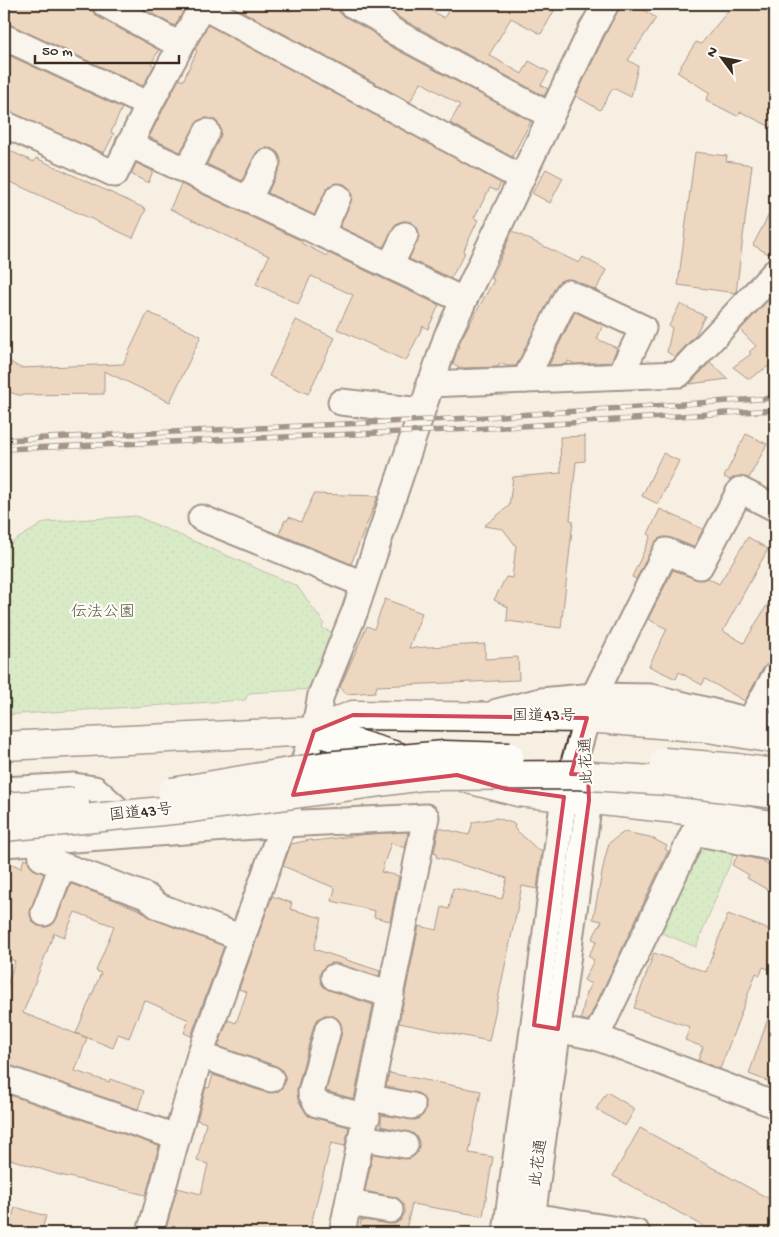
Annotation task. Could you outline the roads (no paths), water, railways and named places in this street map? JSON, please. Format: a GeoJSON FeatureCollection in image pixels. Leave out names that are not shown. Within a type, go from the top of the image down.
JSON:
{"type":"FeatureCollection","features":[{"type":"Feature","properties":{"kind":"highway","name":"国道43号"},"geometry":{"type":"LineString","coordinates":[[4,746],[314,730],[353,715],[480,717],[590,707],[775,739]]}},
{"type":"Feature","properties":{"kind":"highway","name":"国道43号"},"geometry":{"type":"LineString","coordinates":[[314,730],[489,786],[695,811],[775,826]]}},
{"type":"Feature","properties":{"kind":"highway","name":"国道43号"},"geometry":{"type":"LineString","coordinates":[[4,807],[187,790],[325,766],[444,755],[607,759],[737,768],[775,774]]}},
{"type":"Feature","properties":{"kind":"highway","name":"国道43号"},"geometry":{"type":"LineString","coordinates":[[22,841],[192,808],[424,776],[575,774],[668,780],[775,794]]}},
{"type":"Feature","properties":{"kind":"street"},"geometry":{"type":"LineString","coordinates":[[105,4],[172,41],[178,50]]}},
{"type":"Feature","properties":{"kind":"street"},"geometry":{"type":"LineString","coordinates":[[351,4],[381,20],[390,30],[551,116]]}},
{"type":"Feature","properties":{"kind":"street"},"geometry":{"type":"LineString","coordinates":[[150,1233],[200,1055],[283,824],[314,730],[321,695],[363,584],[429,384],[463,300],[606,4]]}},
{"type":"Feature","properties":{"kind":"street"},"geometry":{"type":"LineString","coordinates":[[4,124],[115,174],[202,5],[521,178]]}},
{"type":"Feature","properties":{"kind":"street"},"geometry":{"type":"LineString","coordinates":[[4,37],[149,105]]}},
{"type":"Feature","properties":{"kind":"street"},"geometry":{"type":"LineString","coordinates":[[188,172],[207,132]]}},
{"type":"Feature","properties":{"kind":"street"},"geometry":{"type":"LineString","coordinates":[[129,144],[463,300]]}},
{"type":"Feature","properties":{"kind":"street"},"geometry":{"type":"LineString","coordinates":[[248,200],[267,162]]}},
{"type":"Feature","properties":{"kind":"street"},"geometry":{"type":"LineString","coordinates":[[321,234],[338,198]]}},
{"type":"Feature","properties":{"kind":"street"},"geometry":{"type":"LineString","coordinates":[[390,266],[405,235]]}},
{"type":"Feature","properties":{"kind":"street"},"geometry":{"type":"LineString","coordinates":[[429,384],[679,374],[775,272]]}},
{"type":"Feature","properties":{"kind":"street"},"geometry":{"type":"LineString","coordinates":[[525,380],[568,293],[643,328],[620,376]]}},
{"type":"Feature","properties":{"kind":"street"},"geometry":{"type":"LineString","coordinates":[[341,402],[421,411]]}},
{"type":"Feature","properties":{"kind":"street","name":"此花通"},"geometry":{"type":"LineString","coordinates":[[506,1233],[534,1025],[577,798],[590,707],[666,552],[700,566],[740,490],[775,508]]}},
{"type":"Feature","properties":{"kind":"street"},"geometry":{"type":"LineString","coordinates":[[201,518],[363,584]]}},
{"type":"Feature","properties":{"kind":"street"},"geometry":{"type":"LineString","coordinates":[[750,721],[775,676]]}},
{"type":"Feature","properties":{"kind":"street"},"geometry":{"type":"LineString","coordinates":[[590,707],[651,697],[775,727]]}},
{"type":"Feature","properties":{"kind":"street"},"geometry":{"type":"LineString","coordinates":[[4,790],[74,786],[95,789],[143,833]]}},
{"type":"Feature","properties":{"kind":"street","name":"此花通"},"geometry":{"type":"LineString","coordinates":[[531,1225],[558,1029],[577,798]]}},
{"type":"Feature","properties":{"kind":"street"},"geometry":{"type":"LineString","coordinates":[[4,856],[22,841],[426,817],[367,1118],[342,1233]]}},
{"type":"Feature","properties":{"kind":"street"},"geometry":{"type":"LineString","coordinates":[[596,1037],[694,832],[775,848]]}},
{"type":"Feature","properties":{"kind":"street"},"geometry":{"type":"LineString","coordinates":[[22,841],[42,858],[146,896],[158,906],[242,938]]}},
{"type":"Feature","properties":{"kind":"street"},"geometry":{"type":"LineString","coordinates":[[44,913],[62,866]]}},
{"type":"Feature","properties":{"kind":"street"},"geometry":{"type":"LineString","coordinates":[[334,977],[391,995]]}},
{"type":"Feature","properties":{"kind":"street"},"geometry":{"type":"LineString","coordinates":[[534,1025],[596,1037],[775,1105]]}},
{"type":"Feature","properties":{"kind":"street"},"geometry":{"type":"LineString","coordinates":[[328,1030],[311,1093],[317,1104],[367,1118],[405,1145]]}},
{"type":"Feature","properties":{"kind":"street"},"geometry":{"type":"LineString","coordinates":[[200,1055],[271,1079]]}},
{"type":"Feature","properties":{"kind":"street"},"geometry":{"type":"LineString","coordinates":[[4,1078],[176,1137]]}},
{"type":"Feature","properties":{"kind":"street"},"geometry":{"type":"LineString","coordinates":[[367,1118],[412,1106]]}},
{"type":"Feature","properties":{"kind":"street"},"geometry":{"type":"LineString","coordinates":[[349,1203],[390,1210]]}},
{"type":"Feature","properties":{"kind":"street"},"geometry":{"type":"LineString","coordinates":[[531,1225],[637,1233]]}},
{"type":"Feature","properties":{"kind":"railway"},"geometry":{"type":"LineString","coordinates":[[4,440],[472,418],[775,398]]}},
{"type":"Feature","properties":{"kind":"railway"},"geometry":{"type":"LineString","coordinates":[[4,449],[473,429],[775,410]]}},
{"type":"Feature","properties":{"kind":"park label","name":"伝法公園"},"geometry":{"type":"Point","coordinates":[103,613]}}]}
